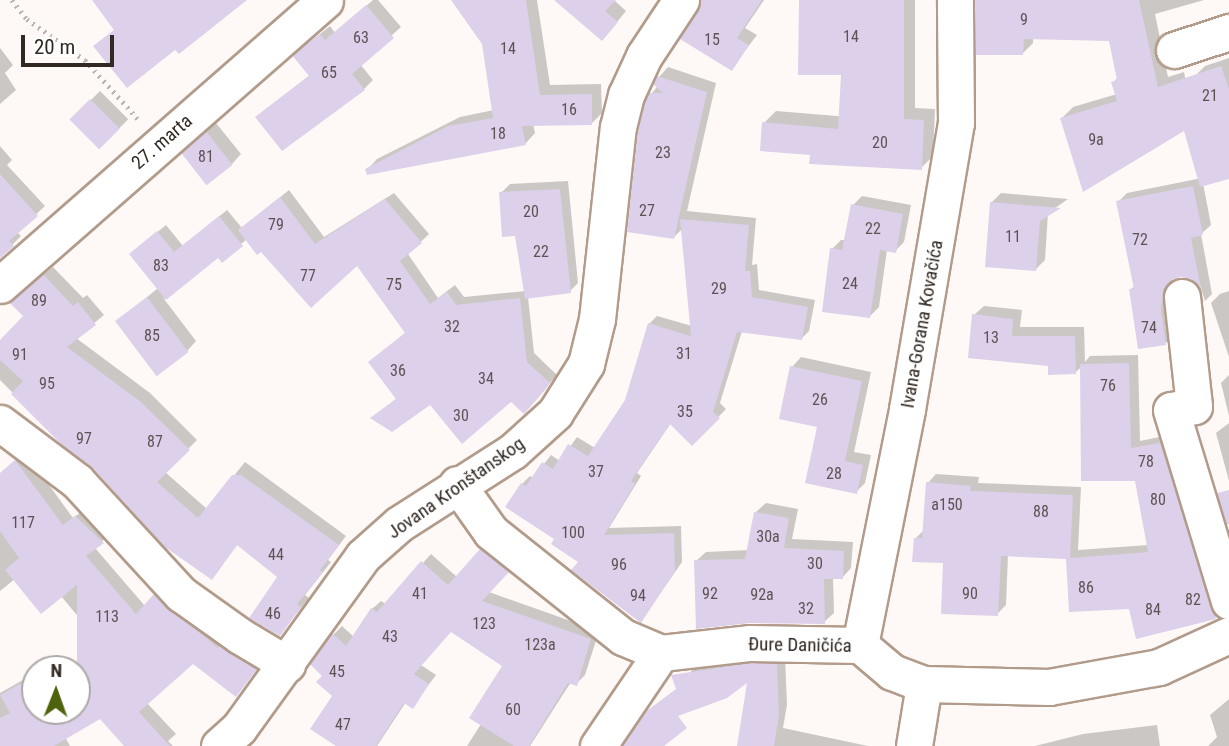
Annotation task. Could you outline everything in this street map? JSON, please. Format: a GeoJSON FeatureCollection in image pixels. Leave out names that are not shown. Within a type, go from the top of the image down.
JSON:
{"type":"FeatureCollection","features":[{"type":"Feature","properties":{"kind":"street","name":"27. marta"},"geometry":{"type":"LineString","coordinates":[[0,285],[325,0]]}},
{"type":"Feature","properties":{"kind":"street","name":"Jovana Kronštanskog"},"geometry":{"type":"LineString","coordinates":[[219,746],[239,728],[363,556],[399,524],[457,484],[513,451],[555,413],[586,364],[597,319],[620,116],[644,56],[681,0]]}},
{"type":"Feature","properties":{"kind":"street","name":"Ivana-Gorana Kovačića"},"geometry":{"type":"LineString","coordinates":[[860,645],[910,395],[956,124],[956,0]]}},
{"type":"Feature","properties":{"kind":"street"},"geometry":{"type":"LineString","coordinates":[[1174,50],[1229,32]]}},
{"type":"Feature","properties":{"kind":"street"},"geometry":{"type":"LineString","coordinates":[[1182,297],[1194,406],[1171,410],[1229,601]]}},
{"type":"Feature","properties":{"kind":"street"},"geometry":{"type":"LineString","coordinates":[[0,423],[77,481],[181,594],[240,636],[287,664]]}},
{"type":"Feature","properties":{"kind":"street","name":"Đure Daničića"},"geometry":{"type":"LineString","coordinates":[[457,484],[491,532],[623,637],[662,653],[750,643],[860,645],[892,672],[924,684],[1049,687],[1158,667],[1229,635]]}},
{"type":"Feature","properties":{"kind":"street"},"geometry":{"type":"LineString","coordinates":[[597,746],[662,653]]}},
{"type":"Feature","properties":{"kind":"street"},"geometry":{"type":"LineString","coordinates":[[914,746],[924,684]]}},
{"type":"Feature","properties":{"kind":"path"},"geometry":{"type":"LineString","coordinates":[[12,0],[27,19],[85,60],[161,144]]}},
{"type":"Feature","properties":{"kind":"building"},"geometry":{"type":"Polygon","coordinates":[[[92,0],[247,0],[179,54],[175,50],[127,88],[93,46],[114,30],[92,0]]]}},
{"type":"Feature","properties":{"kind":"building"},"geometry":{"type":"Polygon","coordinates":[[[451,0],[526,0],[540,95],[592,94],[592,125],[522,126],[526,145],[367,175],[365,169],[448,126],[493,118],[482,44],[451,0]]]}},
{"type":"Feature","properties":{"kind":"building"},"geometry":{"type":"Polygon","coordinates":[[[554,0],[616,0],[605,11],[618,22],[602,41],[554,0]]]}},
{"type":"Feature","properties":{"kind":"building"},"geometry":{"type":"Polygon","coordinates":[[[701,0],[762,0],[737,38],[749,45],[732,71],[680,39],[698,11],[701,0]]]}},
{"type":"Feature","properties":{"kind":"building"},"geometry":{"type":"Polygon","coordinates":[[[799,0],[904,0],[904,119],[924,120],[922,170],[809,164],[810,155],[760,151],[762,122],[838,129],[841,75],[798,75],[799,0]]]}},
{"type":"Feature","properties":{"kind":"building"},"geometry":{"type":"Polygon","coordinates":[[[975,0],[1139,0],[1158,87],[1221,66],[1229,89],[1229,179],[1200,187],[1184,131],[1083,192],[1060,118],[1117,101],[1111,82],[1117,80],[1109,41],[1024,39],[1023,55],[976,55],[975,0]]]}},
{"type":"Feature","properties":{"kind":"building"},"geometry":{"type":"Polygon","coordinates":[[[366,5],[394,38],[352,74],[365,90],[282,151],[255,117],[309,76],[292,55],[320,34],[325,40],[366,5]]]}},
{"type":"Feature","properties":{"kind":"building"},"geometry":{"type":"Polygon","coordinates":[[[657,76],[707,92],[674,239],[627,232],[638,131],[645,102],[649,93],[663,93],[653,84],[657,76]]]}},
{"type":"Feature","properties":{"kind":"building"},"geometry":{"type":"Polygon","coordinates":[[[90,99],[120,129],[99,149],[69,120],[90,99]]]}},
{"type":"Feature","properties":{"kind":"building"},"geometry":{"type":"Polygon","coordinates":[[[206,131],[232,165],[206,185],[180,151],[206,131]]]}},
{"type":"Feature","properties":{"kind":"building"},"geometry":{"type":"Polygon","coordinates":[[[0,174],[38,216],[9,241],[14,246],[0,258],[0,174]]]}},
{"type":"Feature","properties":{"kind":"building"},"geometry":{"type":"Polygon","coordinates":[[[1193,186],[1203,235],[1191,238],[1204,304],[1199,286],[1191,279],[1180,277],[1171,280],[1163,290],[1161,311],[1166,345],[1138,349],[1129,289],[1134,289],[1116,201],[1193,186]]]}},
{"type":"Feature","properties":{"kind":"building"},"geometry":{"type":"Polygon","coordinates":[[[560,189],[571,293],[525,299],[515,236],[502,237],[499,192],[560,189]]]}},
{"type":"Feature","properties":{"kind":"building"},"geometry":{"type":"Polygon","coordinates":[[[280,197],[315,244],[385,199],[422,243],[400,261],[430,304],[447,292],[456,305],[520,298],[527,362],[550,383],[546,389],[524,414],[511,402],[462,444],[430,405],[392,432],[370,418],[396,399],[368,362],[405,333],[357,266],[311,308],[261,252],[257,255],[238,230],[280,197]]]}},
{"type":"Feature","properties":{"kind":"building"},"geometry":{"type":"Polygon","coordinates":[[[990,202],[1061,208],[1040,221],[1036,271],[985,267],[990,202]]]}},
{"type":"Feature","properties":{"kind":"building"},"geometry":{"type":"Polygon","coordinates":[[[851,204],[903,214],[896,253],[880,250],[870,318],[822,312],[830,248],[842,250],[851,204]]]}},
{"type":"Feature","properties":{"kind":"building"},"geometry":{"type":"Polygon","coordinates":[[[219,216],[243,246],[222,263],[218,258],[166,300],[129,254],[157,231],[174,252],[219,216]]]}},
{"type":"Feature","properties":{"kind":"building"},"geometry":{"type":"Polygon","coordinates":[[[680,219],[749,225],[745,271],[750,271],[752,297],[808,307],[802,340],[737,332],[713,412],[720,418],[692,446],[670,424],[631,481],[635,484],[604,535],[674,533],[675,571],[641,623],[571,570],[578,562],[551,544],[554,539],[505,507],[521,483],[526,486],[542,462],[553,469],[568,444],[588,456],[625,400],[648,323],[691,336],[680,219]]]}},
{"type":"Feature","properties":{"kind":"building"},"geometry":{"type":"Polygon","coordinates":[[[43,274],[73,306],[78,302],[96,325],[67,347],[141,402],[190,450],[157,482],[198,518],[232,475],[241,475],[339,545],[320,570],[323,572],[297,604],[301,607],[280,636],[249,618],[277,577],[237,545],[212,580],[165,547],[92,467],[61,444],[11,394],[23,381],[0,360],[0,340],[23,316],[9,302],[43,274]]]}},
{"type":"Feature","properties":{"kind":"building"},"geometry":{"type":"Polygon","coordinates":[[[147,297],[189,352],[157,376],[115,321],[147,297]]]}},
{"type":"Feature","properties":{"kind":"building"},"geometry":{"type":"Polygon","coordinates":[[[972,314],[1013,319],[1012,336],[1075,336],[1076,374],[1048,375],[1048,366],[968,358],[972,314]]]}},
{"type":"Feature","properties":{"kind":"building"},"geometry":{"type":"Polygon","coordinates":[[[1129,363],[1131,448],[1160,443],[1216,619],[1136,639],[1129,609],[1069,612],[1066,559],[1001,556],[998,616],[941,614],[943,563],[912,562],[914,538],[922,538],[926,482],[971,486],[970,491],[1073,495],[1070,558],[1148,552],[1135,481],[1081,481],[1080,364],[1129,363]]]}},
{"type":"Feature","properties":{"kind":"building"},"geometry":{"type":"Polygon","coordinates":[[[790,366],[862,381],[845,461],[863,465],[857,494],[805,483],[817,427],[779,419],[790,366]]]}},
{"type":"Feature","properties":{"kind":"building"},"geometry":{"type":"Polygon","coordinates":[[[15,460],[63,525],[75,516],[104,543],[86,556],[136,614],[154,594],[218,648],[219,646],[257,669],[236,697],[193,664],[139,712],[170,746],[124,746],[100,719],[91,724],[91,655],[77,655],[77,585],[41,614],[5,570],[19,558],[0,531],[0,473],[15,460]]]}},
{"type":"Feature","properties":{"kind":"building"},"geometry":{"type":"Polygon","coordinates":[[[1229,490],[1229,524],[1227,525],[1217,493],[1229,490]]]}},
{"type":"Feature","properties":{"kind":"building"},"geometry":{"type":"Polygon","coordinates":[[[754,512],[789,518],[784,548],[844,551],[843,579],[824,579],[825,624],[750,623],[696,629],[694,560],[745,559],[754,512]]]}},
{"type":"Feature","properties":{"kind":"building"},"geometry":{"type":"Polygon","coordinates":[[[480,549],[509,572],[482,601],[591,639],[577,686],[568,683],[529,746],[514,746],[469,718],[502,666],[451,632],[414,674],[429,684],[413,709],[404,703],[376,746],[336,746],[310,729],[332,696],[316,682],[322,676],[310,664],[332,633],[346,646],[371,608],[377,612],[421,561],[448,585],[480,549]]]}},
{"type":"Feature","properties":{"kind":"building"},"geometry":{"type":"Polygon","coordinates":[[[751,663],[777,664],[779,715],[774,746],[737,746],[747,683],[727,698],[678,716],[687,728],[664,746],[622,746],[644,713],[676,689],[671,675],[751,663]]]}},
{"type":"Feature","properties":{"kind":"building"},"geometry":{"type":"Polygon","coordinates":[[[20,684],[21,725],[90,725],[54,746],[0,746],[0,718],[10,713],[0,695],[20,684]]]}}]}
